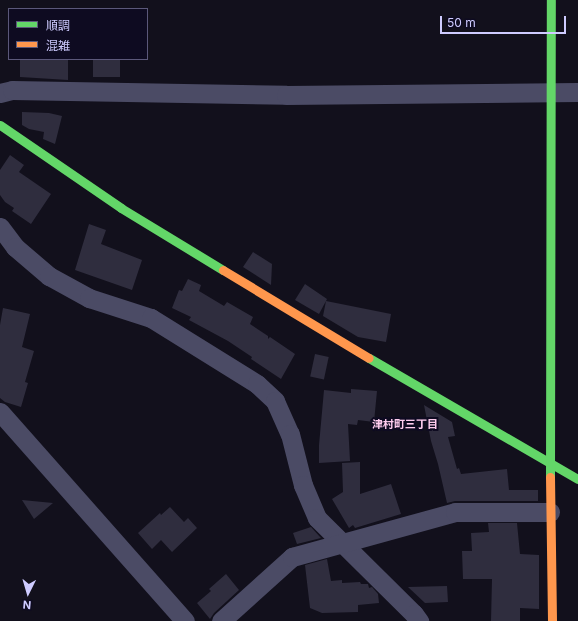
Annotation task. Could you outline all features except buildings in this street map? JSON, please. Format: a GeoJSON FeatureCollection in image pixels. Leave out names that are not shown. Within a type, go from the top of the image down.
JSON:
{"type":"FeatureCollection","features":[{"type":"Feature","properties":{"kind":"street"},"geometry":{"type":"LineString","coordinates":[[551,0],[550,512],[552,621]]}},
{"type":"Feature","properties":{"kind":"street"},"geometry":{"type":"LineString","coordinates":[[0,93],[12,90],[286,95],[578,92]]}},
{"type":"Feature","properties":{"kind":"street"},"geometry":{"type":"LineString","coordinates":[[0,125],[128,212],[283,307],[578,479]]}},
{"type":"Feature","properties":{"kind":"street"},"geometry":{"type":"LineString","coordinates":[[0,228],[15,247],[49,276],[89,298],[151,318],[257,384],[275,401],[290,434],[303,485],[317,518],[414,614],[419,621]]}},
{"type":"Feature","properties":{"kind":"street"},"geometry":{"type":"LineString","coordinates":[[0,412],[185,621]]}},
{"type":"Feature","properties":{"kind":"street"},"geometry":{"type":"LineString","coordinates":[[221,621],[292,557],[455,512],[550,512]]}},
{"type":"Feature","properties":{"kind":"traffic: fast"},"geometry":{"type":"LineString","coordinates":[[550,477],[551,0]]}},
{"type":"Feature","properties":{"kind":"traffic: fast"},"geometry":{"type":"LineString","coordinates":[[0,125],[121,208],[223,270]]}},
{"type":"Feature","properties":{"kind":"traffic: fast"},"geometry":{"type":"LineString","coordinates":[[369,358],[578,479]]}},
{"type":"Feature","properties":{"kind":"traffic: slow"},"geometry":{"type":"LineString","coordinates":[[223,270],[369,358]]}},
{"type":"Feature","properties":{"kind":"traffic: slow"},"geometry":{"type":"LineString","coordinates":[[550,477],[552,621]]}},
{"type":"Feature","properties":{"kind":"district","name":"津村町三丁目"},"geometry":{"type":"Point","coordinates":[405,424]}}]}
